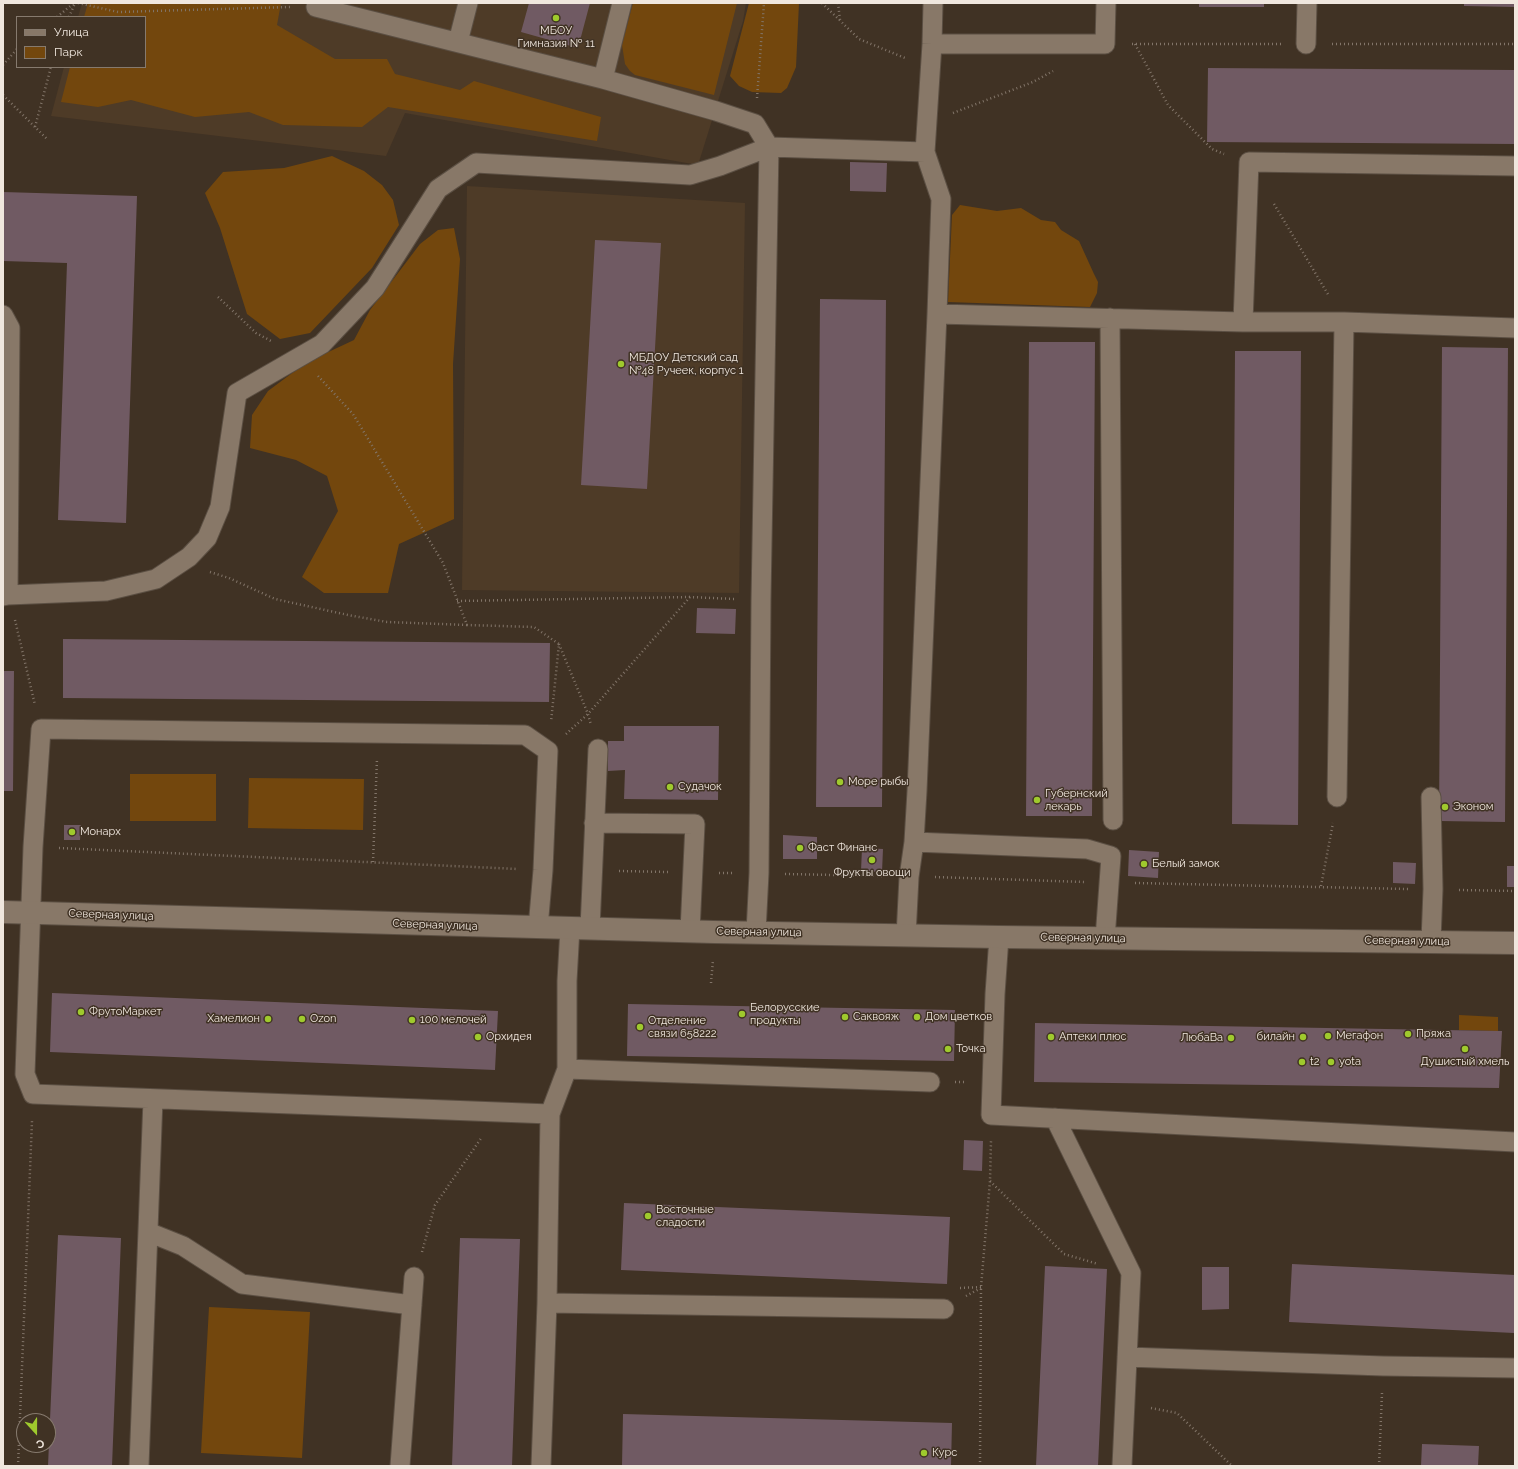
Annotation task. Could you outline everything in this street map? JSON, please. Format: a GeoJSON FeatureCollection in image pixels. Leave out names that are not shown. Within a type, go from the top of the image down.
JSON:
{"type":"FeatureCollection","features":[{"type":"Feature","properties":{"kind":"main road","name":"Северная улица"},"geometry":{"type":"LineString","coordinates":[[3,912],[538,928],[906,936],[1515,943]]}},
{"type":"Feature","properties":{"kind":"lane"},"geometry":{"type":"LineString","coordinates":[[458,42],[468,3]]}},
{"type":"Feature","properties":{"kind":"lane"},"geometry":{"type":"LineString","coordinates":[[603,79],[622,3]]}},
{"type":"Feature","properties":{"kind":"lane"},"geometry":{"type":"LineString","coordinates":[[906,936],[909,877],[914,842],[941,199],[925,152],[933,3]]}},
{"type":"Feature","properties":{"kind":"lane"},"geometry":{"type":"LineString","coordinates":[[932,44],[1105,44],[1106,3]]}},
{"type":"Feature","properties":{"kind":"lane"},"geometry":{"type":"LineString","coordinates":[[1306,44],[1307,3]]}},
{"type":"Feature","properties":{"kind":"lane"},"geometry":{"type":"LineString","coordinates":[[316,5],[603,79],[716,111],[755,124],[769,146],[761,600],[759,873],[756,932]]}},
{"type":"Feature","properties":{"kind":"lane"},"geometry":{"type":"LineString","coordinates":[[3,316],[10,328],[6,595],[106,591],[156,579],[189,557],[207,538],[220,507],[237,393],[322,344],[375,288],[438,189],[476,163],[690,175],[720,166],[769,146],[925,152]]}},
{"type":"Feature","properties":{"kind":"lane"},"geometry":{"type":"LineString","coordinates":[[1243,322],[1249,162],[1515,166]]}},
{"type":"Feature","properties":{"kind":"lane"},"geometry":{"type":"LineString","coordinates":[[937,314],[1243,322],[1344,322],[1515,328]]}},
{"type":"Feature","properties":{"kind":"lane"},"geometry":{"type":"LineString","coordinates":[[1110,318],[1113,820]]}},
{"type":"Feature","properties":{"kind":"lane"},"geometry":{"type":"LineString","coordinates":[[1337,797],[1344,322]]}},
{"type":"Feature","properties":{"kind":"lane"},"geometry":{"type":"LineString","coordinates":[[538,928],[543,870],[548,751],[525,734],[40,729],[33,847],[25,1074],[33,1094],[550,1114]]}},
{"type":"Feature","properties":{"kind":"lane"},"geometry":{"type":"LineString","coordinates":[[541,1466],[547,1303],[550,1114],[567,1069],[567,981],[580,928],[594,823],[598,749]]}},
{"type":"Feature","properties":{"kind":"lane"},"geometry":{"type":"LineString","coordinates":[[1431,797],[1433,889],[1431,941]]}},
{"type":"Feature","properties":{"kind":"lane"},"geometry":{"type":"LineString","coordinates":[[594,823],[695,824],[690,931]]}},
{"type":"Feature","properties":{"kind":"lane"},"geometry":{"type":"LineString","coordinates":[[914,842],[1087,849],[1111,856],[1105,939]]}},
{"type":"Feature","properties":{"kind":"lane"},"geometry":{"type":"LineString","coordinates":[[999,937],[995,994],[991,1116],[1515,1142]]}},
{"type":"Feature","properties":{"kind":"lane"},"geometry":{"type":"LineString","coordinates":[[567,1069],[930,1082]]}},
{"type":"Feature","properties":{"kind":"lane"},"geometry":{"type":"LineString","coordinates":[[139,1466],[153,1099]]}},
{"type":"Feature","properties":{"kind":"lane"},"geometry":{"type":"LineString","coordinates":[[1055,1118],[1131,1273],[1122,1466]]}},
{"type":"Feature","properties":{"kind":"lane"},"geometry":{"type":"LineString","coordinates":[[148,1232],[183,1246],[242,1284],[412,1306]]}},
{"type":"Feature","properties":{"kind":"lane"},"geometry":{"type":"LineString","coordinates":[[400,1466],[414,1277]]}},
{"type":"Feature","properties":{"kind":"lane"},"geometry":{"type":"LineString","coordinates":[[547,1303],[944,1309]]}},
{"type":"Feature","properties":{"kind":"lane"},"geometry":{"type":"LineString","coordinates":[[1128,1357],[1383,1366],[1515,1368]]}},
{"type":"Feature","properties":{"kind":"path"},"geometry":{"type":"LineString","coordinates":[[70,16],[76,3]]}},
{"type":"Feature","properties":{"kind":"path"},"geometry":{"type":"LineString","coordinates":[[58,16],[76,3],[118,12],[316,5]]}},
{"type":"Feature","properties":{"kind":"path"},"geometry":{"type":"LineString","coordinates":[[755,124],[764,3]]}},
{"type":"Feature","properties":{"kind":"path"},"geometry":{"type":"LineString","coordinates":[[822,3],[859,39],[930,68]]}},
{"type":"Feature","properties":{"kind":"path"},"geometry":{"type":"LineString","coordinates":[[838,3],[840,21]]}},
{"type":"Feature","properties":{"kind":"path"},"geometry":{"type":"LineString","coordinates":[[1105,44],[1515,44]]}},
{"type":"Feature","properties":{"kind":"path"},"geometry":{"type":"LineString","coordinates":[[1134,44],[1168,105],[1212,150],[1249,162]]}},
{"type":"Feature","properties":{"kind":"path"},"geometry":{"type":"LineString","coordinates":[[3,65],[16,50]]}},
{"type":"Feature","properties":{"kind":"path"},"geometry":{"type":"LineString","coordinates":[[35,127],[51,68]]}},
{"type":"Feature","properties":{"kind":"path"},"geometry":{"type":"LineString","coordinates":[[927,123],[1033,82],[1059,68]]}},
{"type":"Feature","properties":{"kind":"path"},"geometry":{"type":"LineString","coordinates":[[3,95],[47,139]]}},
{"type":"Feature","properties":{"kind":"path"},"geometry":{"type":"LineString","coordinates":[[1273,202],[1344,322]]}},
{"type":"Feature","properties":{"kind":"path"},"geometry":{"type":"LineString","coordinates":[[218,296],[256,333],[300,357],[353,414],[443,563],[467,625]]}},
{"type":"Feature","properties":{"kind":"path"},"geometry":{"type":"LineString","coordinates":[[181,563],[229,578],[275,599],[348,615],[387,622],[534,627],[559,644],[588,714],[598,749]]}},
{"type":"Feature","properties":{"kind":"path"},"geometry":{"type":"LineString","coordinates":[[6,595],[33,693],[40,729]]}},
{"type":"Feature","properties":{"kind":"path"},"geometry":{"type":"LineString","coordinates":[[457,601],[690,597],[761,600]]}},
{"type":"Feature","properties":{"kind":"path"},"geometry":{"type":"LineString","coordinates":[[588,714],[690,597]]}},
{"type":"Feature","properties":{"kind":"path"},"geometry":{"type":"LineString","coordinates":[[548,751],[559,644]]}},
{"type":"Feature","properties":{"kind":"path"},"geometry":{"type":"LineString","coordinates":[[373,862],[378,733]]}},
{"type":"Feature","properties":{"kind":"path"},"geometry":{"type":"LineString","coordinates":[[1321,886],[1337,797]]}},
{"type":"Feature","properties":{"kind":"path"},"geometry":{"type":"LineString","coordinates":[[1109,883],[1515,891]]}},
{"type":"Feature","properties":{"kind":"path"},"geometry":{"type":"LineString","coordinates":[[930,1082],[992,1082]]}},
{"type":"Feature","properties":{"kind":"path"},"geometry":{"type":"LineString","coordinates":[[18,1466],[33,1094]]}},
{"type":"Feature","properties":{"kind":"path"},"geometry":{"type":"LineString","coordinates":[[414,1277],[435,1205],[500,1112]]}},
{"type":"Feature","properties":{"kind":"path"},"geometry":{"type":"LineString","coordinates":[[980,1466],[981,1287],[990,1181],[991,1116]]}},
{"type":"Feature","properties":{"kind":"path"},"geometry":{"type":"LineString","coordinates":[[990,1181],[1064,1254],[1131,1273]]}},
{"type":"Feature","properties":{"kind":"path"},"geometry":{"type":"LineString","coordinates":[[954,1288],[981,1287]]}},
{"type":"Feature","properties":{"kind":"path"},"geometry":{"type":"LineString","coordinates":[[1379,1466],[1383,1366]]}},
{"type":"Feature","properties":{"kind":"path"},"geometry":{"type":"LineString","coordinates":[[1125,1403],[1177,1413],[1232,1466]]}},
{"type":"Feature","properties":{"kind":"shaded area"},"geometry":{"type":"Polygon","coordinates":[[[82,3],[746,3],[743,21],[698,165],[405,113],[386,156],[51,116],[64,68],[146,68],[146,16],[78,16],[82,3]]]}},
{"type":"Feature","properties":{"kind":"shaded area"},"geometry":{"type":"Polygon","coordinates":[[[467,186],[745,203],[739,593],[462,590],[467,186]]]}},
{"type":"Feature","properties":{"kind":"green space"},"geometry":{"type":"Polygon","coordinates":[[[88,3],[281,3],[277,25],[335,59],[387,59],[395,74],[460,90],[474,81],[601,117],[597,141],[388,107],[362,127],[283,125],[249,112],[195,117],[131,100],[98,107],[61,102],[70,68],[146,68],[146,16],[84,16],[88,3]]]}},
{"type":"Feature","properties":{"kind":"green space"},"geometry":{"type":"Polygon","coordinates":[[[633,3],[737,3],[714,95],[635,75],[630,71],[625,64],[622,45],[633,3]]]}},
{"type":"Feature","properties":{"kind":"green space"},"geometry":{"type":"Polygon","coordinates":[[[749,3],[799,3],[796,67],[787,88],[781,93],[752,92],[739,86],[730,76],[749,3]]]}},
{"type":"Feature","properties":{"kind":"green space"},"geometry":{"type":"Polygon","coordinates":[[[332,156],[364,171],[382,185],[393,200],[399,225],[372,268],[310,333],[280,339],[247,314],[220,228],[205,193],[223,172],[284,168],[332,156]]]}},
{"type":"Feature","properties":{"kind":"green space"},"geometry":{"type":"Polygon","coordinates":[[[960,205],[997,211],[1021,208],[1041,220],[1055,222],[1061,230],[1079,241],[1098,282],[1097,293],[1090,307],[948,302],[952,215],[960,205]]]}},
{"type":"Feature","properties":{"kind":"green space"},"geometry":{"type":"Polygon","coordinates":[[[454,228],[460,259],[453,364],[454,519],[399,544],[388,593],[324,593],[302,577],[338,511],[327,476],[296,460],[250,448],[252,415],[268,391],[307,362],[354,340],[370,310],[420,244],[438,230],[454,228]]]}},
{"type":"Feature","properties":{"kind":"green space"},"geometry":{"type":"Polygon","coordinates":[[[130,774],[216,774],[216,821],[130,821],[130,774]]]}},
{"type":"Feature","properties":{"kind":"green space"},"geometry":{"type":"Polygon","coordinates":[[[249,778],[364,779],[363,830],[248,828],[249,778]]]}},
{"type":"Feature","properties":{"kind":"green space"},"geometry":{"type":"Polygon","coordinates":[[[1459,1015],[1498,1017],[1498,1031],[1459,1030],[1459,1015]]]}},
{"type":"Feature","properties":{"kind":"green space"},"geometry":{"type":"Polygon","coordinates":[[[209,1307],[310,1312],[302,1458],[201,1453],[209,1307]]]}},
{"type":"Feature","properties":{"kind":"building","name":"МБОУ Гимназия № 11"},"geometry":{"type":"Polygon","coordinates":[[[529,3],[590,3],[578,48],[521,32],[529,3]]]}},
{"type":"Feature","properties":{"kind":"building"},"geometry":{"type":"Polygon","coordinates":[[[1199,3],[1264,3],[1264,7],[1199,7],[1199,3]]]}},
{"type":"Feature","properties":{"kind":"building"},"geometry":{"type":"Polygon","coordinates":[[[1464,3],[1515,3],[1515,7],[1464,6],[1464,3]]]}},
{"type":"Feature","properties":{"kind":"building"},"geometry":{"type":"Polygon","coordinates":[[[1208,68],[1515,70],[1515,144],[1207,142],[1208,68]]]}},
{"type":"Feature","properties":{"kind":"building"},"geometry":{"type":"Polygon","coordinates":[[[850,162],[887,163],[886,192],[850,191],[850,162]]]}},
{"type":"Feature","properties":{"kind":"building"},"geometry":{"type":"Polygon","coordinates":[[[3,192],[137,196],[126,523],[58,520],[67,263],[3,261],[3,192]]]}},
{"type":"Feature","properties":{"kind":"building","name":"МБДОУ Детский сад №48 Ручеек, корпус 1"},"geometry":{"type":"Polygon","coordinates":[[[595,240],[661,243],[647,489],[581,485],[595,240]]]}},
{"type":"Feature","properties":{"kind":"building"},"geometry":{"type":"Polygon","coordinates":[[[820,299],[886,300],[882,807],[816,807],[820,299]]]}},
{"type":"Feature","properties":{"kind":"building"},"geometry":{"type":"Polygon","coordinates":[[[1029,342],[1095,342],[1092,816],[1026,816],[1029,342]]]}},
{"type":"Feature","properties":{"kind":"building"},"geometry":{"type":"Polygon","coordinates":[[[1442,347],[1508,348],[1505,822],[1439,821],[1442,347]]]}},
{"type":"Feature","properties":{"kind":"building"},"geometry":{"type":"Polygon","coordinates":[[[1235,351],[1301,351],[1298,825],[1232,824],[1235,351]]]}},
{"type":"Feature","properties":{"kind":"building"},"geometry":{"type":"Polygon","coordinates":[[[697,608],[736,609],[735,634],[696,633],[697,608]]]}},
{"type":"Feature","properties":{"kind":"building"},"geometry":{"type":"Polygon","coordinates":[[[63,639],[550,643],[549,702],[63,698],[63,639]]]}},
{"type":"Feature","properties":{"kind":"building"},"geometry":{"type":"Polygon","coordinates":[[[3,671],[14,671],[13,791],[3,791],[3,671]]]}},
{"type":"Feature","properties":{"kind":"building"},"geometry":{"type":"Polygon","coordinates":[[[624,726],[719,726],[718,800],[624,799],[625,770],[608,771],[608,741],[624,741],[624,726]]]}},
{"type":"Feature","properties":{"kind":"building"},"geometry":{"type":"Polygon","coordinates":[[[64,825],[81,825],[80,840],[64,840],[64,825]]]}},
{"type":"Feature","properties":{"kind":"building","name":"Фаст Финанс"},"geometry":{"type":"Polygon","coordinates":[[[783,835],[817,837],[817,859],[783,859],[783,835]]]}},
{"type":"Feature","properties":{"kind":"building","name":"Фрукты овощи"},"geometry":{"type":"Polygon","coordinates":[[[862,848],[883,849],[882,872],[861,871],[862,848]]]}},
{"type":"Feature","properties":{"kind":"building","name":"Белый замок"},"geometry":{"type":"Polygon","coordinates":[[[1129,850],[1159,852],[1158,878],[1128,876],[1129,850]]]}},
{"type":"Feature","properties":{"kind":"building"},"geometry":{"type":"Polygon","coordinates":[[[1393,862],[1416,863],[1415,884],[1393,883],[1393,862]]]}},
{"type":"Feature","properties":{"kind":"building"},"geometry":{"type":"Polygon","coordinates":[[[1507,866],[1515,866],[1515,887],[1507,887],[1507,866]]]}},
{"type":"Feature","properties":{"kind":"building"},"geometry":{"type":"Polygon","coordinates":[[[52,993],[498,1011],[495,1070],[50,1052],[52,993]]]}},
{"type":"Feature","properties":{"kind":"building"},"geometry":{"type":"Polygon","coordinates":[[[628,1004],[955,1010],[954,1061],[627,1056],[628,1004]]]}},
{"type":"Feature","properties":{"kind":"building"},"geometry":{"type":"Polygon","coordinates":[[[1035,1023],[1502,1031],[1499,1088],[1034,1082],[1035,1023]]]}},
{"type":"Feature","properties":{"kind":"building"},"geometry":{"type":"Polygon","coordinates":[[[964,1140],[983,1141],[982,1171],[963,1170],[964,1140]]]}},
{"type":"Feature","properties":{"kind":"building"},"geometry":{"type":"Polygon","coordinates":[[[624,1203],[950,1217],[947,1284],[621,1270],[624,1203]]]}},
{"type":"Feature","properties":{"kind":"building"},"geometry":{"type":"Polygon","coordinates":[[[58,1235],[121,1238],[112,1466],[48,1466],[49,1453],[56,1453],[56,1413],[50,1413],[58,1235]]]}},
{"type":"Feature","properties":{"kind":"building"},"geometry":{"type":"Polygon","coordinates":[[[460,1238],[520,1239],[512,1466],[452,1466],[460,1238]]]}},
{"type":"Feature","properties":{"kind":"building"},"geometry":{"type":"Polygon","coordinates":[[[1292,1264],[1515,1275],[1514,1333],[1289,1322],[1292,1264]]]}},
{"type":"Feature","properties":{"kind":"building"},"geometry":{"type":"Polygon","coordinates":[[[1045,1266],[1107,1269],[1098,1466],[1036,1466],[1045,1266]]]}},
{"type":"Feature","properties":{"kind":"building"},"geometry":{"type":"Polygon","coordinates":[[[1202,1267],[1229,1267],[1229,1309],[1202,1310],[1202,1267]]]}},
{"type":"Feature","properties":{"kind":"building"},"geometry":{"type":"Polygon","coordinates":[[[623,1414],[952,1423],[951,1466],[622,1466],[623,1414]]]}},
{"type":"Feature","properties":{"kind":"building"},"geometry":{"type":"Polygon","coordinates":[[[1422,1444],[1479,1446],[1478,1466],[1421,1466],[1422,1444]]]}},
{"type":"Feature","properties":{"kind":"place","name":"МБОУ Гимназия № 11"},"geometry":{"type":"Point","coordinates":[556,18]}},
{"type":"Feature","properties":{"kind":"place","name":"МБДОУ Детский сад №48 Ручеек, корпус 1"},"geometry":{"type":"Point","coordinates":[621,364]}},
{"type":"Feature","properties":{"kind":"place","name":"Море рыбы"},"geometry":{"type":"Point","coordinates":[840,782]}},
{"type":"Feature","properties":{"kind":"place","name":"Судачок"},"geometry":{"type":"Point","coordinates":[670,787]}},
{"type":"Feature","properties":{"kind":"place","name":"Губернский лекарь"},"geometry":{"type":"Point","coordinates":[1037,800]}},
{"type":"Feature","properties":{"kind":"place","name":"Эконом"},"geometry":{"type":"Point","coordinates":[1445,807]}},
{"type":"Feature","properties":{"kind":"place","name":"Монарх"},"geometry":{"type":"Point","coordinates":[72,832]}},
{"type":"Feature","properties":{"kind":"place","name":"Фаст Финанс"},"geometry":{"type":"Point","coordinates":[800,848]}},
{"type":"Feature","properties":{"kind":"place","name":"Фрукты овощи"},"geometry":{"type":"Point","coordinates":[872,860]}},
{"type":"Feature","properties":{"kind":"place","name":"Белый замок"},"geometry":{"type":"Point","coordinates":[1144,864]}},
{"type":"Feature","properties":{"kind":"place","name":"ФрутоМаркет"},"geometry":{"type":"Point","coordinates":[81,1012]}},
{"type":"Feature","properties":{"kind":"place","name":"Белорусские продукты"},"geometry":{"type":"Point","coordinates":[742,1014]}},
{"type":"Feature","properties":{"kind":"place","name":"Саквояж"},"geometry":{"type":"Point","coordinates":[845,1017]}},
{"type":"Feature","properties":{"kind":"place","name":"Дом цветков"},"geometry":{"type":"Point","coordinates":[917,1017]}},
{"type":"Feature","properties":{"kind":"place","name":"Хамелион"},"geometry":{"type":"Point","coordinates":[268,1019]}},
{"type":"Feature","properties":{"kind":"place","name":"Ozon"},"geometry":{"type":"Point","coordinates":[302,1019]}},
{"type":"Feature","properties":{"kind":"place","name":"100 мелочей"},"geometry":{"type":"Point","coordinates":[412,1020]}},
{"type":"Feature","properties":{"kind":"place","name":"Отделение связи 658222"},"geometry":{"type":"Point","coordinates":[640,1027]}},
{"type":"Feature","properties":{"kind":"place","name":"Пряжа"},"geometry":{"type":"Point","coordinates":[1408,1034]}},
{"type":"Feature","properties":{"kind":"place","name":"Мегафон"},"geometry":{"type":"Point","coordinates":[1328,1036]}},
{"type":"Feature","properties":{"kind":"place","name":"Орхидея"},"geometry":{"type":"Point","coordinates":[478,1037]}},
{"type":"Feature","properties":{"kind":"place","name":"Аптеки плюс"},"geometry":{"type":"Point","coordinates":[1051,1037]}},
{"type":"Feature","properties":{"kind":"place","name":"билайн"},"geometry":{"type":"Point","coordinates":[1303,1037]}},
{"type":"Feature","properties":{"kind":"place","name":"ЛюбаВа"},"geometry":{"type":"Point","coordinates":[1231,1038]}},
{"type":"Feature","properties":{"kind":"place","name":"Точка"},"geometry":{"type":"Point","coordinates":[948,1049]}},
{"type":"Feature","properties":{"kind":"place","name":"Душистый хмель"},"geometry":{"type":"Point","coordinates":[1465,1049]}},
{"type":"Feature","properties":{"kind":"place","name":"t2"},"geometry":{"type":"Point","coordinates":[1302,1062]}},
{"type":"Feature","properties":{"kind":"place","name":"yota"},"geometry":{"type":"Point","coordinates":[1331,1062]}},
{"type":"Feature","properties":{"kind":"place","name":"Восточные сладости"},"geometry":{"type":"Point","coordinates":[648,1216]}},
{"type":"Feature","properties":{"kind":"place","name":"Курс"},"geometry":{"type":"Point","coordinates":[924,1453]}}]}
